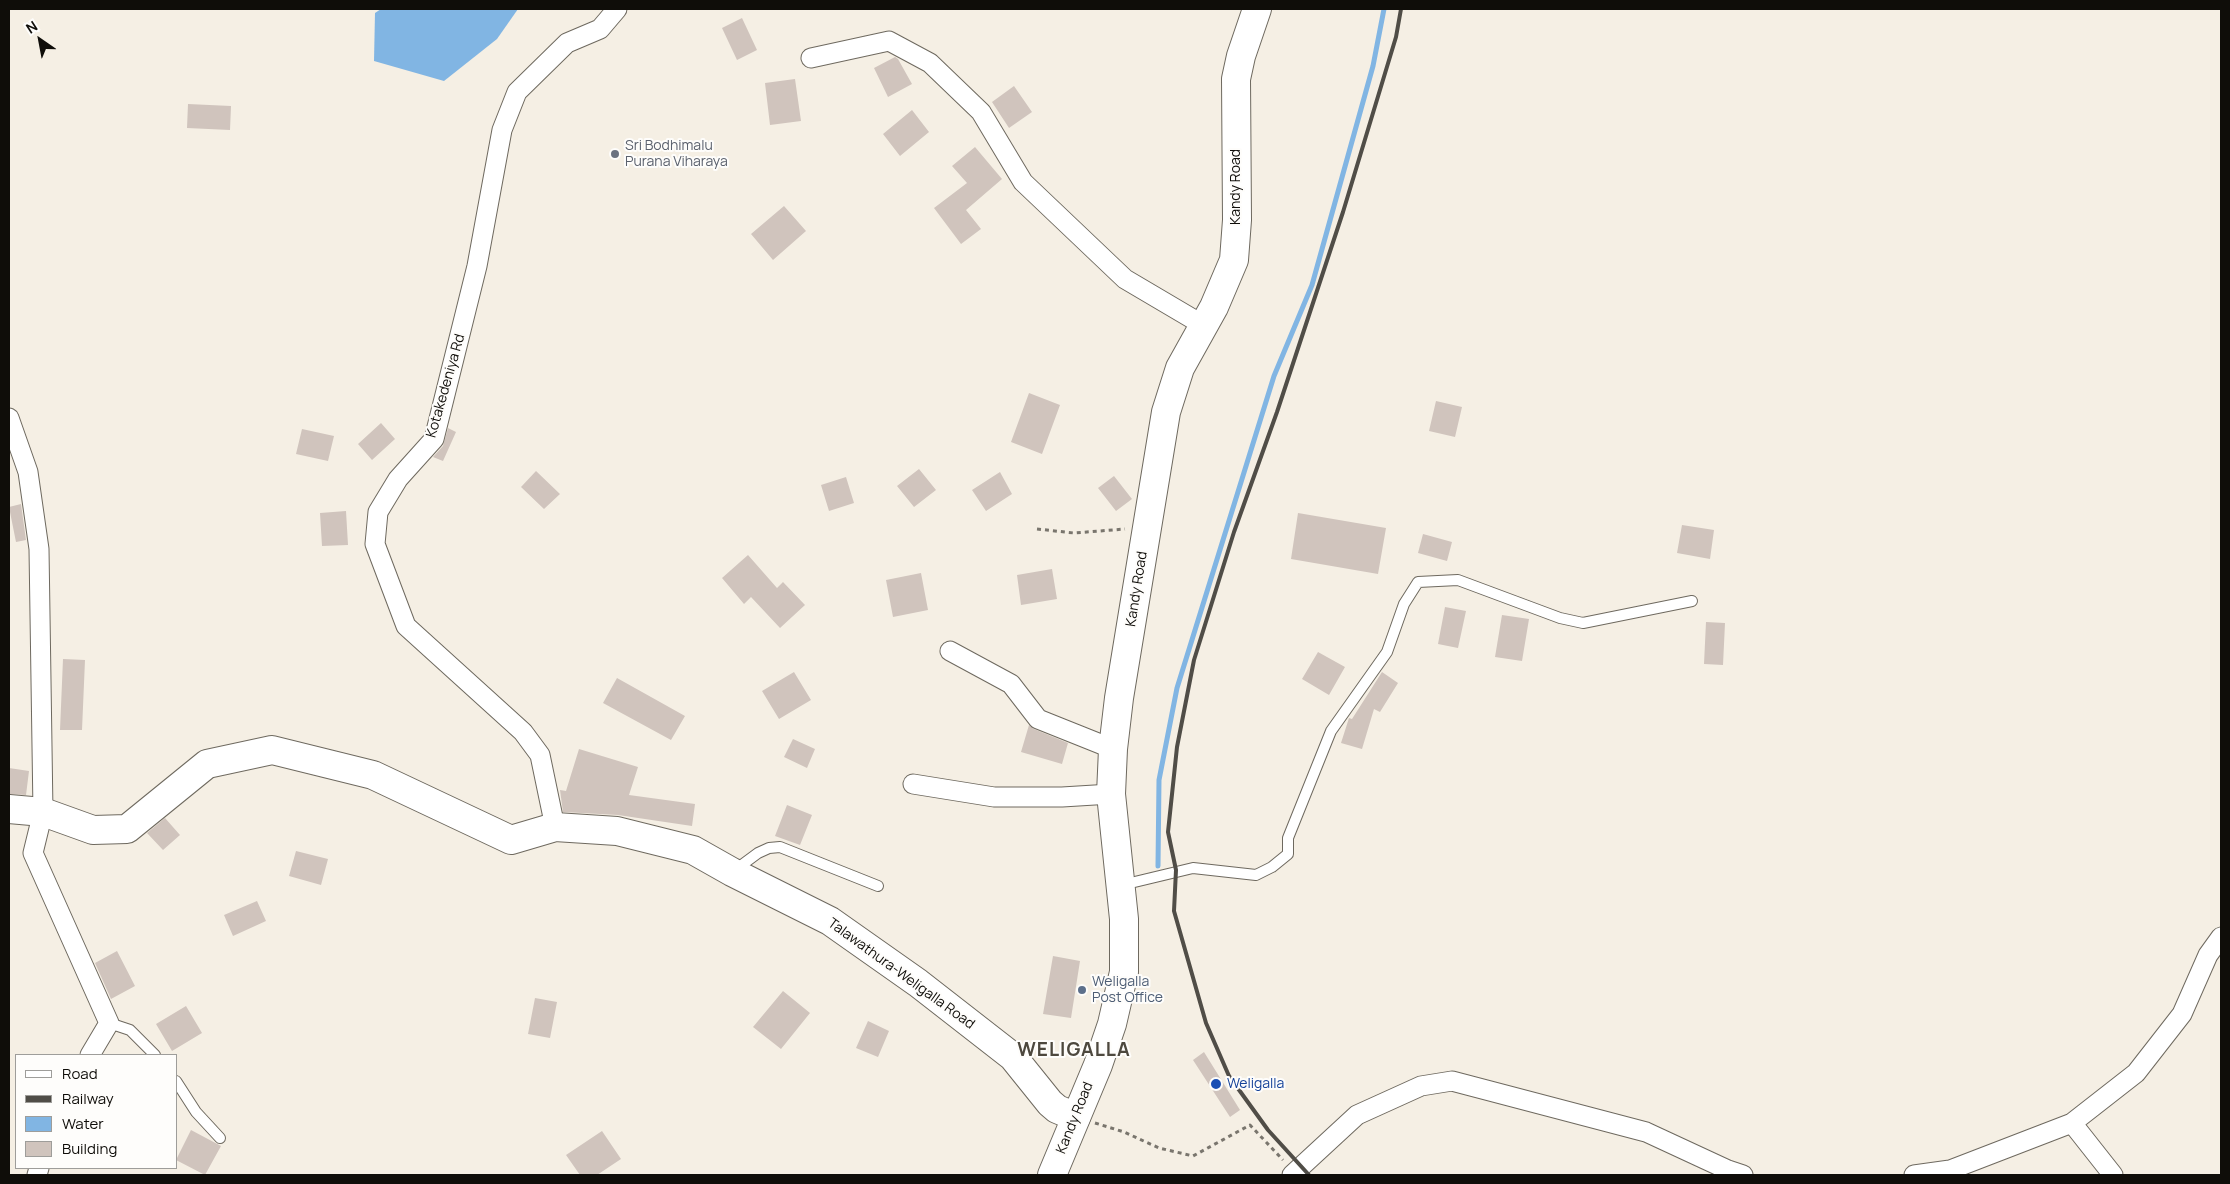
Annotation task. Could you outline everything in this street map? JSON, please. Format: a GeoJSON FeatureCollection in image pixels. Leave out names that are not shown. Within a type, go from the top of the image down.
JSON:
{"type":"FeatureCollection","features":[{"type":"Feature","properties":{"kind":"main road","name":"Kandy Road"},"geometry":{"type":"LineString","coordinates":[[1052,1175],[1098,1064],[1119,1000],[1124,972],[1125,946],[1121,885],[1111,794],[1118,698],[1166,412],[1172,388],[1189,349],[1230,274],[1234,260],[1237,220],[1236,79],[1241,56],[1257,9]]}},
{"type":"Feature","properties":{"kind":"main road","name":"Talawathura-Weligalla Road"},"geometry":{"type":"LineString","coordinates":[[9,810],[43,812],[93,830],[127,829],[207,764],[272,750],[372,775],[510,840],[555,827],[617,831],[693,850],[838,926],[918,983],[1012,1057],[1050,1103],[1057,1109],[1076,1117]]}},
{"type":"Feature","properties":{"kind":"street","name":"Kotakedeniya Rd"},"geometry":{"type":"LineString","coordinates":[[555,827],[540,755],[524,732],[406,626],[374,544],[378,512],[398,479],[434,439],[477,266],[502,130],[518,92],[567,43],[600,29],[618,9]]}},
{"type":"Feature","properties":{"kind":"street"},"geometry":{"type":"LineString","coordinates":[[811,58],[889,41],[930,63],[981,112],[1023,182],[1125,280],[1203,325]]}},
{"type":"Feature","properties":{"kind":"street"},"geometry":{"type":"LineString","coordinates":[[9,418],[28,472],[39,548],[43,812],[33,853],[109,1023],[91,1054]]}},
{"type":"Feature","properties":{"kind":"street"},"geometry":{"type":"LineString","coordinates":[[950,651],[1011,684],[1038,718],[1113,749]]}},
{"type":"Feature","properties":{"kind":"street"},"geometry":{"type":"LineString","coordinates":[[913,784],[994,797],[1062,797],[1111,794]]}},
{"type":"Feature","properties":{"kind":"street"},"geometry":{"type":"LineString","coordinates":[[1914,1175],[1950,1170],[2072,1123],[2136,1073],[2182,1014],[2208,955],[2221,937]]}},
{"type":"Feature","properties":{"kind":"street"},"geometry":{"type":"LineString","coordinates":[[1294,1174],[1357,1115],[1421,1086],[1452,1081],[1646,1132],[1728,1170],[1743,1175]]}},
{"type":"Feature","properties":{"kind":"street"},"geometry":{"type":"LineString","coordinates":[[2072,1123],[2113,1175]]}},
{"type":"Feature","properties":{"kind":"lane"},"geometry":{"type":"LineString","coordinates":[[1121,885],[1193,868],[1256,875],[1272,868],[1288,854],[1288,838],[1331,731],[1386,652],[1404,604],[1418,582],[1458,580],[1560,618],[1583,623],[1692,601]]}},
{"type":"Feature","properties":{"kind":"lane"},"geometry":{"type":"LineString","coordinates":[[732,872],[758,853],[769,848],[780,847],[878,886]]}},
{"type":"Feature","properties":{"kind":"lane"},"geometry":{"type":"LineString","coordinates":[[109,1023],[130,1030],[154,1054]]}},
{"type":"Feature","properties":{"kind":"lane"},"geometry":{"type":"LineString","coordinates":[[178,1085],[196,1112],[220,1138]]}},
{"type":"Feature","properties":{"kind":"path"},"geometry":{"type":"LineString","coordinates":[[1037,529],[1074,533],[1125,529],[1146,530]]}},
{"type":"Feature","properties":{"kind":"path"},"geometry":{"type":"LineString","coordinates":[[1076,1117],[1124,1132],[1159,1148],[1193,1156],[1250,1126],[1294,1174]]}},
{"type":"Feature","properties":{"kind":"water"},"geometry":{"type":"Polygon","coordinates":[[[381,9],[518,9],[497,39],[444,81],[374,61],[375,13],[381,9]]]}},
{"type":"Feature","properties":{"kind":"building"},"geometry":{"type":"Polygon","coordinates":[[[742,18],[757,50],[737,60],[722,28],[742,18]]]}},
{"type":"Feature","properties":{"kind":"building"},"geometry":{"type":"Polygon","coordinates":[[[895,57],[912,84],[888,97],[874,68],[895,57]]]}},
{"type":"Feature","properties":{"kind":"building"},"geometry":{"type":"Polygon","coordinates":[[[795,79],[801,121],[770,125],[765,83],[795,79]]]}},
{"type":"Feature","properties":{"kind":"building"},"geometry":{"type":"Polygon","coordinates":[[[1014,86],[1032,112],[1009,128],[992,102],[1014,86]]]}},
{"type":"Feature","properties":{"kind":"building"},"geometry":{"type":"Polygon","coordinates":[[[188,104],[231,106],[230,130],[187,128],[188,104]]]}},
{"type":"Feature","properties":{"kind":"building"},"geometry":{"type":"Polygon","coordinates":[[[912,110],[929,132],[900,156],[883,134],[912,110]]]}},
{"type":"Feature","properties":{"kind":"building"},"geometry":{"type":"Polygon","coordinates":[[[975,147],[1002,179],[966,210],[981,229],[961,244],[934,208],[967,183],[952,166],[975,147]]]}},
{"type":"Feature","properties":{"kind":"building"},"geometry":{"type":"Polygon","coordinates":[[[784,206],[806,231],[773,260],[751,234],[784,206]]]}},
{"type":"Feature","properties":{"kind":"building"},"geometry":{"type":"Polygon","coordinates":[[[1029,393],[1060,405],[1042,454],[1011,442],[1029,393]]]}},
{"type":"Feature","properties":{"kind":"building"},"geometry":{"type":"Polygon","coordinates":[[[1436,401],[1462,407],[1455,437],[1429,431],[1436,401]]]}},
{"type":"Feature","properties":{"kind":"building"},"geometry":{"type":"Polygon","coordinates":[[[381,423],[395,439],[372,460],[358,444],[381,423]]]}},
{"type":"Feature","properties":{"kind":"building"},"geometry":{"type":"Polygon","coordinates":[[[448,428],[456,432],[443,461],[433,457],[443,446],[448,428]]]}},
{"type":"Feature","properties":{"kind":"building"},"geometry":{"type":"Polygon","coordinates":[[[302,429],[334,436],[328,461],[296,454],[302,429]]]}},
{"type":"Feature","properties":{"kind":"building"},"geometry":{"type":"Polygon","coordinates":[[[919,469],[936,490],[914,507],[897,486],[919,469]]]}},
{"type":"Feature","properties":{"kind":"building"},"geometry":{"type":"Polygon","coordinates":[[[536,471],[560,494],[544,509],[521,487],[536,471]]]}},
{"type":"Feature","properties":{"kind":"building"},"geometry":{"type":"Polygon","coordinates":[[[1000,472],[1012,494],[986,511],[972,490],[1000,472]]]}},
{"type":"Feature","properties":{"kind":"building"},"geometry":{"type":"Polygon","coordinates":[[[1114,476],[1132,499],[1116,511],[1098,488],[1114,476]]]}},
{"type":"Feature","properties":{"kind":"building"},"geometry":{"type":"Polygon","coordinates":[[[846,477],[854,503],[829,511],[821,485],[846,477]]]}},
{"type":"Feature","properties":{"kind":"building"},"geometry":{"type":"Polygon","coordinates":[[[21,504],[26,540],[16,542],[9,507],[21,504]]]}},
{"type":"Feature","properties":{"kind":"building"},"geometry":{"type":"Polygon","coordinates":[[[346,511],[348,545],[322,546],[320,513],[346,511]]]}},
{"type":"Feature","properties":{"kind":"building"},"geometry":{"type":"Polygon","coordinates":[[[1298,513],[1386,528],[1378,574],[1291,559],[1298,513]]]}},
{"type":"Feature","properties":{"kind":"building"},"geometry":{"type":"Polygon","coordinates":[[[1682,525],[1714,530],[1710,559],[1677,553],[1682,525]]]}},
{"type":"Feature","properties":{"kind":"building"},"geometry":{"type":"Polygon","coordinates":[[[1423,534],[1452,542],[1447,561],[1418,553],[1423,534]]]}},
{"type":"Feature","properties":{"kind":"building"},"geometry":{"type":"Polygon","coordinates":[[[748,555],[777,588],[783,582],[805,605],[780,628],[751,597],[744,604],[722,578],[748,555]]]}},
{"type":"Feature","properties":{"kind":"building"},"geometry":{"type":"Polygon","coordinates":[[[1052,569],[1057,599],[1021,605],[1017,575],[1052,569]]]}},
{"type":"Feature","properties":{"kind":"building"},"geometry":{"type":"Polygon","coordinates":[[[921,573],[928,610],[893,617],[886,580],[921,573]]]}},
{"type":"Feature","properties":{"kind":"building"},"geometry":{"type":"Polygon","coordinates":[[[1445,607],[1466,611],[1458,648],[1438,644],[1445,607]]]}},
{"type":"Feature","properties":{"kind":"building"},"geometry":{"type":"Polygon","coordinates":[[[1502,615],[1529,619],[1522,661],[1495,657],[1502,615]]]}},
{"type":"Feature","properties":{"kind":"building"},"geometry":{"type":"Polygon","coordinates":[[[1706,622],[1725,623],[1723,665],[1704,664],[1706,622]]]}},
{"type":"Feature","properties":{"kind":"building"},"geometry":{"type":"Polygon","coordinates":[[[1318,652],[1345,667],[1329,695],[1302,679],[1318,652]]]}},
{"type":"Feature","properties":{"kind":"building"},"geometry":{"type":"Polygon","coordinates":[[[63,659],[85,660],[82,730],[60,730],[63,659]]]}},
{"type":"Feature","properties":{"kind":"building"},"geometry":{"type":"Polygon","coordinates":[[[794,672],[811,700],[779,719],[762,691],[794,672]]]}},
{"type":"Feature","properties":{"kind":"building"},"geometry":{"type":"Polygon","coordinates":[[[1382,672],[1398,683],[1380,712],[1374,709],[1362,749],[1341,743],[1349,718],[1352,719],[1382,672]]]}},
{"type":"Feature","properties":{"kind":"building"},"geometry":{"type":"Polygon","coordinates":[[[617,678],[685,716],[671,740],[603,703],[617,678]]]}},
{"type":"Feature","properties":{"kind":"building"},"geometry":{"type":"Polygon","coordinates":[[[1029,725],[1034,729],[1068,743],[1062,764],[1021,752],[1029,725]]]}},
{"type":"Feature","properties":{"kind":"building"},"geometry":{"type":"Polygon","coordinates":[[[793,739],[815,749],[807,768],[784,757],[793,739]]]}},
{"type":"Feature","properties":{"kind":"building"},"geometry":{"type":"Polygon","coordinates":[[[579,749],[638,767],[629,795],[695,804],[692,826],[618,815],[563,812],[560,790],[566,791],[579,749]]]}},
{"type":"Feature","properties":{"kind":"building"},"geometry":{"type":"Polygon","coordinates":[[[9,768],[29,771],[26,795],[9,794],[9,768]]]}},
{"type":"Feature","properties":{"kind":"building"},"geometry":{"type":"Polygon","coordinates":[[[787,805],[812,815],[800,845],[775,836],[787,805]]]}},
{"type":"Feature","properties":{"kind":"building"},"geometry":{"type":"Polygon","coordinates":[[[165,818],[180,835],[163,850],[147,833],[165,818]]]}},
{"type":"Feature","properties":{"kind":"building"},"geometry":{"type":"Polygon","coordinates":[[[296,851],[328,859],[321,885],[289,876],[296,851]]]}},
{"type":"Feature","properties":{"kind":"building"},"geometry":{"type":"Polygon","coordinates":[[[257,901],[266,921],[233,936],[224,915],[257,901]]]}},
{"type":"Feature","properties":{"kind":"building"},"geometry":{"type":"Polygon","coordinates":[[[117,951],[135,986],[111,999],[95,963],[117,951]]]}},
{"type":"Feature","properties":{"kind":"building"},"geometry":{"type":"Polygon","coordinates":[[[1053,956],[1080,961],[1071,1018],[1043,1014],[1053,956]]]}},
{"type":"Feature","properties":{"kind":"building"},"geometry":{"type":"Polygon","coordinates":[[[783,991],[810,1013],[781,1049],[753,1027],[783,991]]]}},
{"type":"Feature","properties":{"kind":"building"},"geometry":{"type":"Polygon","coordinates":[[[535,998],[557,1002],[550,1038],[528,1034],[535,998]]]}},
{"type":"Feature","properties":{"kind":"building"},"geometry":{"type":"Polygon","coordinates":[[[186,1006],[202,1033],[172,1051],[156,1024],[186,1006]]]}},
{"type":"Feature","properties":{"kind":"building"},"geometry":{"type":"Polygon","coordinates":[[[868,1021],[889,1031],[878,1057],[856,1048],[868,1021]]]}},
{"type":"Feature","properties":{"kind":"building","name":"Weligalla"},"geometry":{"type":"Polygon","coordinates":[[[1204,1052],[1240,1110],[1230,1117],[1193,1060],[1204,1052]]]}},
{"type":"Feature","properties":{"kind":"building"},"geometry":{"type":"Polygon","coordinates":[[[191,1130],[221,1146],[205,1175],[178,1161],[178,1156],[191,1130]]]}},
{"type":"Feature","properties":{"kind":"building"},"geometry":{"type":"Polygon","coordinates":[[[602,1131],[621,1159],[597,1175],[580,1175],[566,1155],[602,1131]]]}},
{"type":"Feature","properties":{"kind":"waterway"},"geometry":{"type":"LineString","coordinates":[[1158,866],[1159,780],[1177,688],[1274,376],[1312,285],[1373,66],[1384,9]]}},
{"type":"Feature","properties":{"kind":"railway"},"geometry":{"type":"LineString","coordinates":[[1309,1175],[1268,1130],[1229,1076],[1206,1023],[1174,911],[1176,870],[1168,832],[1177,747],[1194,660],[1234,532],[1277,412],[1343,212],[1396,37],[1401,9]]}},
{"type":"Feature","properties":{"kind":"place","name":"Sri Bodhimalu Purana Viharaya"},"geometry":{"type":"Point","coordinates":[615,154]}},
{"type":"Feature","properties":{"kind":"place","name":"Weligalla Post Office"},"geometry":{"type":"Point","coordinates":[1082,990]}},
{"type":"Feature","properties":{"kind":"place","name":"Weligalla"},"geometry":{"type":"Point","coordinates":[1216,1084]}},
{"type":"Feature","properties":{"kind":"district","name":"WELIGALLA"},"geometry":{"type":"Point","coordinates":[1074,1051]}}]}
